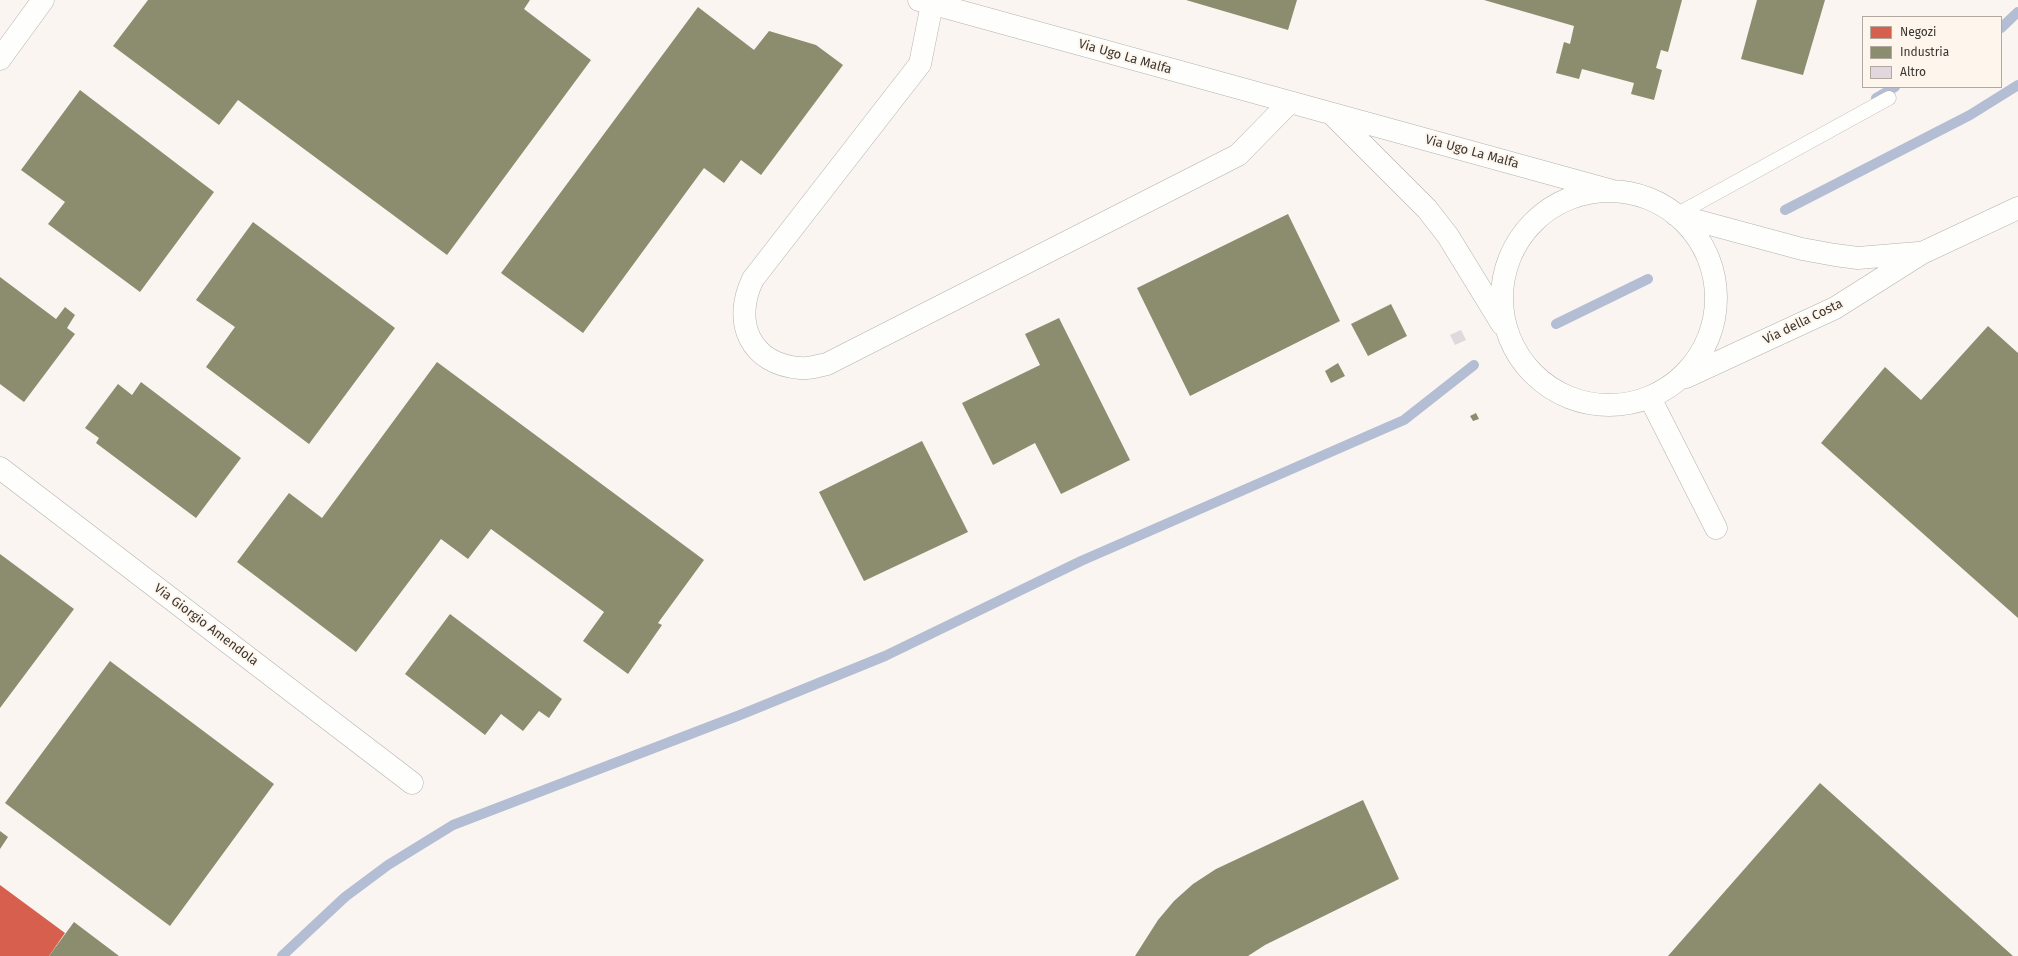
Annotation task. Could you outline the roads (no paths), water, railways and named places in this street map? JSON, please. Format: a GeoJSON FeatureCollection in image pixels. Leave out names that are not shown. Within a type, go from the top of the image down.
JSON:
{"type":"FeatureCollection","features":[{"type":"Feature","properties":{"kind":"street"},"geometry":{"type":"LineString","coordinates":[[0,59],[43,0]]}},
{"type":"Feature","properties":{"kind":"street"},"geometry":{"type":"LineString","coordinates":[[926,2],[920,64],[753,279],[749,288],[743,312],[746,330],[762,353],[779,364],[801,368],[827,364],[1238,155],[1289,103]]}},
{"type":"Feature","properties":{"kind":"street","name":"Via Ugo La Malfa"},"geometry":{"type":"LineString","coordinates":[[926,2],[1289,103],[1331,113],[1613,191],[1634,194],[1650,199],[1676,215],[1691,229],[1707,255],[1713,271],[1716,297],[1713,328],[1695,364],[1679,380],[1650,398],[1628,404],[1609,406],[1583,403],[1561,395],[1542,383],[1532,374],[1513,347],[1507,332],[1448,236],[1404,185],[1331,113]]}},
{"type":"Feature","properties":{"kind":"street","name":"Via Ugo La Malfa"},"geometry":{"type":"LineString","coordinates":[[1507,332],[1501,301],[1502,281],[1508,261],[1521,236],[1537,218],[1557,204],[1585,194],[1613,191]]}},
{"type":"Feature","properties":{"kind":"street","name":"Via della Costa"},"geometry":{"type":"LineString","coordinates":[[1679,380],[1835,308],[1922,253],[2018,208]]}},
{"type":"Feature","properties":{"kind":"street","name":"Via della Costa"},"geometry":{"type":"LineString","coordinates":[[1676,215],[1802,249],[1835,255],[1858,258],[1922,253]]}},
{"type":"Feature","properties":{"kind":"street"},"geometry":{"type":"LineString","coordinates":[[1650,398],[1716,528]]}},
{"type":"Feature","properties":{"kind":"street","name":"Via Giorgio Amendola"},"geometry":{"type":"LineString","coordinates":[[0,468],[412,783]]}},
{"type":"Feature","properties":{"kind":"lane"},"geometry":{"type":"LineString","coordinates":[[1676,215],[1889,98]]}},
{"type":"Feature","properties":{"kind":"waterway"},"geometry":{"type":"LineString","coordinates":[[2002,27],[2018,12]]}},
{"type":"Feature","properties":{"kind":"waterway"},"geometry":{"type":"LineString","coordinates":[[1785,210],[1970,115],[2018,85]]}},
{"type":"Feature","properties":{"kind":"waterway"},"geometry":{"type":"LineString","coordinates":[[1876,98],[1893,88]]}},
{"type":"Feature","properties":{"kind":"waterway"},"geometry":{"type":"LineString","coordinates":[[1556,324],[1648,279]]}},
{"type":"Feature","properties":{"kind":"waterway"},"geometry":{"type":"LineString","coordinates":[[282,956],[345,897],[388,865],[453,825],[740,715],[885,656],[1081,561],[1404,420],[1474,365]]}}]}
